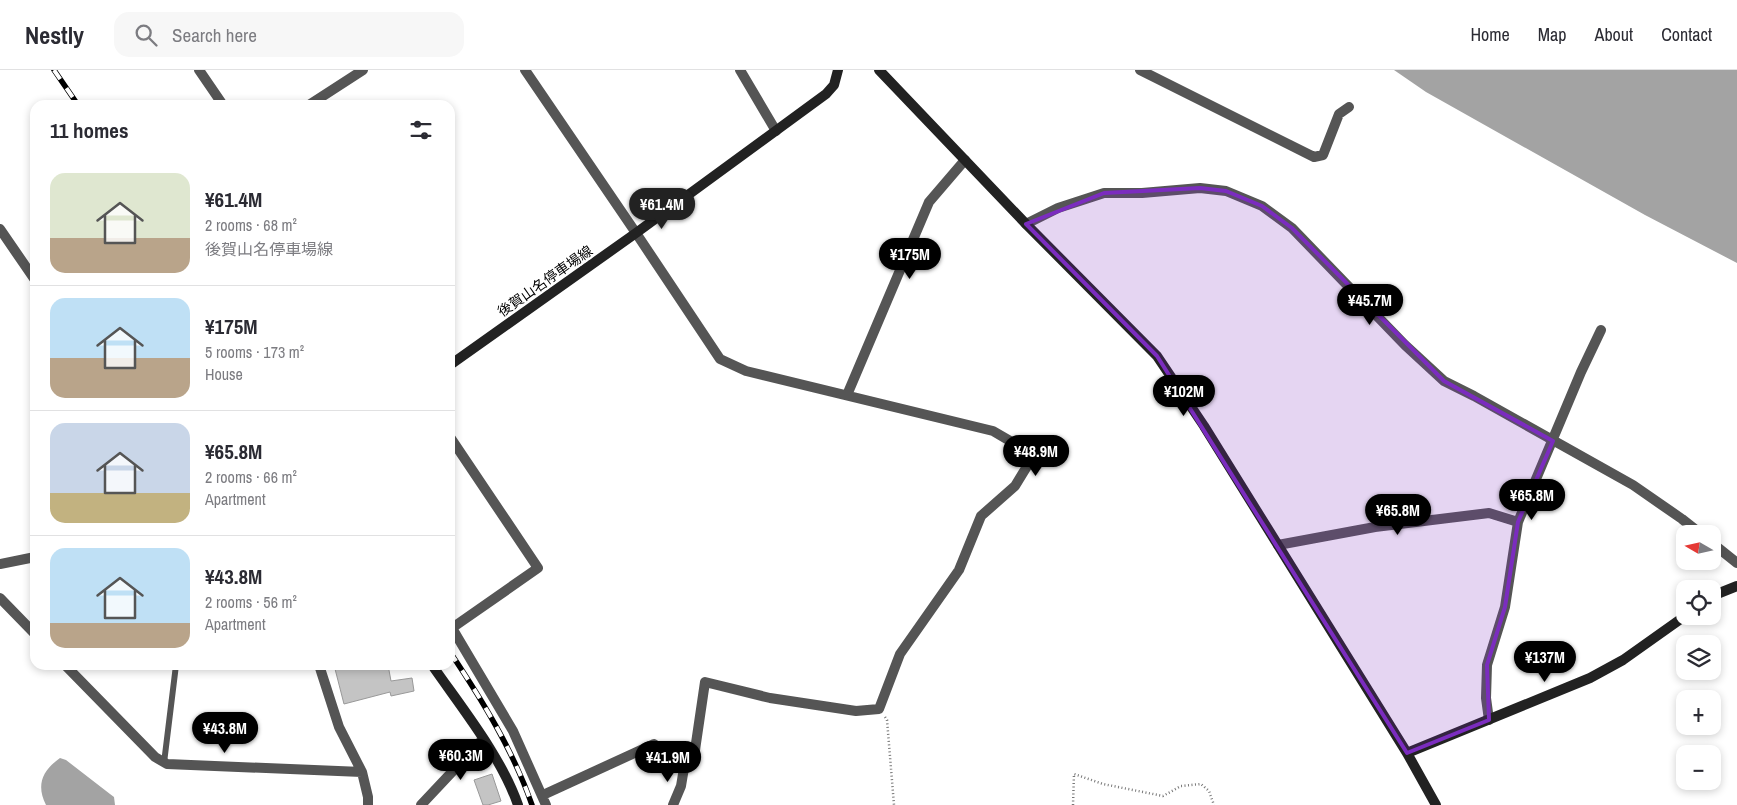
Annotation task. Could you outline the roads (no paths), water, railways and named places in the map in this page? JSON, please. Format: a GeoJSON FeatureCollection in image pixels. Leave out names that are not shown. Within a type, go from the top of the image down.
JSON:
{"type":"FeatureCollection","features":[{"type":"Feature","properties":{"kind":"street"},"geometry":{"type":"LineString","coordinates":[[199,70],[220,100]]}},
{"type":"Feature","properties":{"kind":"street"},"geometry":{"type":"LineString","coordinates":[[317,100],[363,70]]}},
{"type":"Feature","properties":{"kind":"street"},"geometry":{"type":"LineString","coordinates":[[525,70],[720,359],[746,371],[992,431],[1034,455],[1015,486],[981,516],[959,570],[900,654],[879,708],[856,711],[770,698],[705,682],[695,750],[684,768],[681,786],[672,805]]}},
{"type":"Feature","properties":{"kind":"street"},"geometry":{"type":"LineString","coordinates":[[740,70],[776,131]]}},
{"type":"Feature","properties":{"kind":"street","name":"後賀山名停車場線"},"geometry":{"type":"LineString","coordinates":[[455,361],[636,233],[826,94],[834,85],[838,70]]}},
{"type":"Feature","properties":{"kind":"street"},"geometry":{"type":"LineString","coordinates":[[879,70],[1026,224],[1157,356],[1204,426],[1278,545],[1407,753],[1436,805]]}},
{"type":"Feature","properties":{"kind":"street"},"geometry":{"type":"LineString","coordinates":[[1140,70],[1314,157],[1323,155],[1339,114],[1350,107]]}},
{"type":"Feature","properties":{"kind":"street"},"geometry":{"type":"LineString","coordinates":[[847,396],[929,202],[965,160]]}},
{"type":"Feature","properties":{"kind":"street"},"geometry":{"type":"LineString","coordinates":[[1026,224],[1058,208],[1104,193],[1142,193],[1200,188],[1226,191],[1262,206],[1292,228],[1405,345],[1444,381],[1633,485],[1690,525]]}},
{"type":"Feature","properties":{"kind":"street"},"geometry":{"type":"LineString","coordinates":[[0,228],[30,273]]}},
{"type":"Feature","properties":{"kind":"street"},"geometry":{"type":"LineString","coordinates":[[1489,720],[1486,698],[1487,665],[1505,607],[1518,522],[1581,372],[1601,330]]}},
{"type":"Feature","properties":{"kind":"street"},"geometry":{"type":"LineString","coordinates":[[455,444],[538,568],[455,626]]}},
{"type":"Feature","properties":{"kind":"street"},"geometry":{"type":"LineString","coordinates":[[1278,545],[1375,527],[1489,513],[1518,522]]}},
{"type":"Feature","properties":{"kind":"street"},"geometry":{"type":"LineString","coordinates":[[1721,550],[1737,563]]}},
{"type":"Feature","properties":{"kind":"street"},"geometry":{"type":"LineString","coordinates":[[0,564],[30,558]]}},
{"type":"Feature","properties":{"kind":"street"},"geometry":{"type":"LineString","coordinates":[[1721,592],[1737,586]]}},
{"type":"Feature","properties":{"kind":"street"},"geometry":{"type":"LineString","coordinates":[[0,598],[30,629]]}},
{"type":"Feature","properties":{"kind":"street"},"geometry":{"type":"LineString","coordinates":[[1407,753],[1590,678],[1623,660],[1676,622]]}},
{"type":"Feature","properties":{"kind":"street"},"geometry":{"type":"LineString","coordinates":[[455,633],[513,731],[545,800],[654,744],[675,765],[684,768]]}},
{"type":"Feature","properties":{"kind":"street"},"geometry":{"type":"LineString","coordinates":[[70,670],[155,757],[164,763],[362,772]]}},
{"type":"Feature","properties":{"kind":"street"},"geometry":{"type":"LineString","coordinates":[[321,670],[339,727],[362,772],[368,805]]}},
{"type":"Feature","properties":{"kind":"street"},"geometry":{"type":"LineString","coordinates":[[435,670],[483,740],[512,789],[518,805]]}},
{"type":"Feature","properties":{"kind":"street"},"geometry":{"type":"LineString","coordinates":[[421,805],[483,740]]}},
{"type":"Feature","properties":{"kind":"lane"},"geometry":{"type":"LineString","coordinates":[[164,763],[175,670]]}},
{"type":"Feature","properties":{"kind":"railway"},"geometry":{"type":"LineString","coordinates":[[54,70],[75,100]]}},
{"type":"Feature","properties":{"kind":"railway"},"geometry":{"type":"LineString","coordinates":[[455,660],[496,726],[516,765],[532,805]]}}]}
